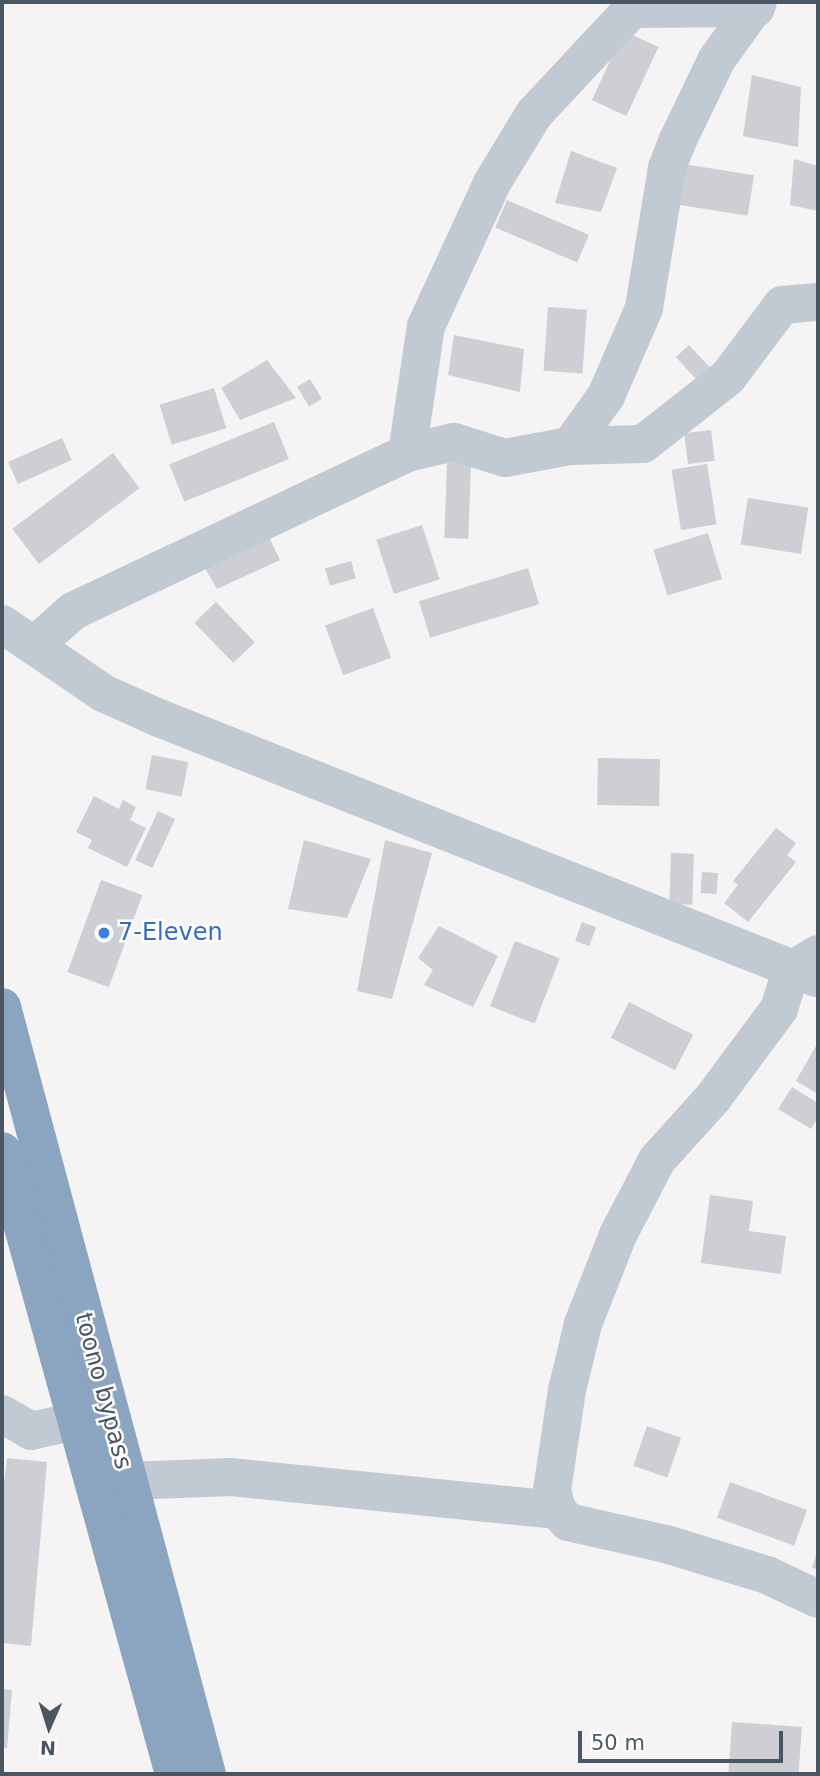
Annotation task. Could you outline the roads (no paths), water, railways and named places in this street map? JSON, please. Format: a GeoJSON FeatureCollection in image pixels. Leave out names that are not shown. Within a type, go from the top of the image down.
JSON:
{"type":"FeatureCollection","features":[{"type":"Feature","properties":{"kind":"highway","name":"toono bypass"},"geometry":{"type":"LineString","coordinates":[[2,1007],[207,1774]]}},
{"type":"Feature","properties":{"kind":"highway","name":"toono bypass"},"geometry":{"type":"LineString","coordinates":[[2,1151],[174,1774]]}},
{"type":"Feature","properties":{"kind":"street"},"geometry":{"type":"LineString","coordinates":[[570,446],[606,396],[643,308],[667,168],[677,142],[717,59],[757,5]]}},
{"type":"Feature","properties":{"kind":"street"},"geometry":{"type":"LineString","coordinates":[[407,453],[426,326],[492,183],[534,114],[632,9],[757,5]]}},
{"type":"Feature","properties":{"kind":"street"},"geometry":{"type":"LineString","coordinates":[[35,645],[73,611],[407,453],[454,442],[505,458],[570,446],[643,444],[728,377],[782,305],[818,302]]}},
{"type":"Feature","properties":{"kind":"street"},"geometry":{"type":"LineString","coordinates":[[2,624],[103,693],[159,718],[809,968],[713,1098],[657,1160],[618,1235],[583,1324],[567,1390],[552,1490],[556,1510],[568,1522],[666,1544],[767,1575],[818,1599]]}},
{"type":"Feature","properties":{"kind":"street"},"geometry":{"type":"LineString","coordinates":[[2,1414],[31,1431],[76,1421]]}},
{"type":"Feature","properties":{"kind":"street"},"geometry":{"type":"LineString","coordinates":[[127,1481],[231,1477],[556,1510]]}},
{"type":"Feature","properties":{"kind":"place","name":"7-Eleven"},"geometry":{"type":"Point","coordinates":[104,933]}}]}
